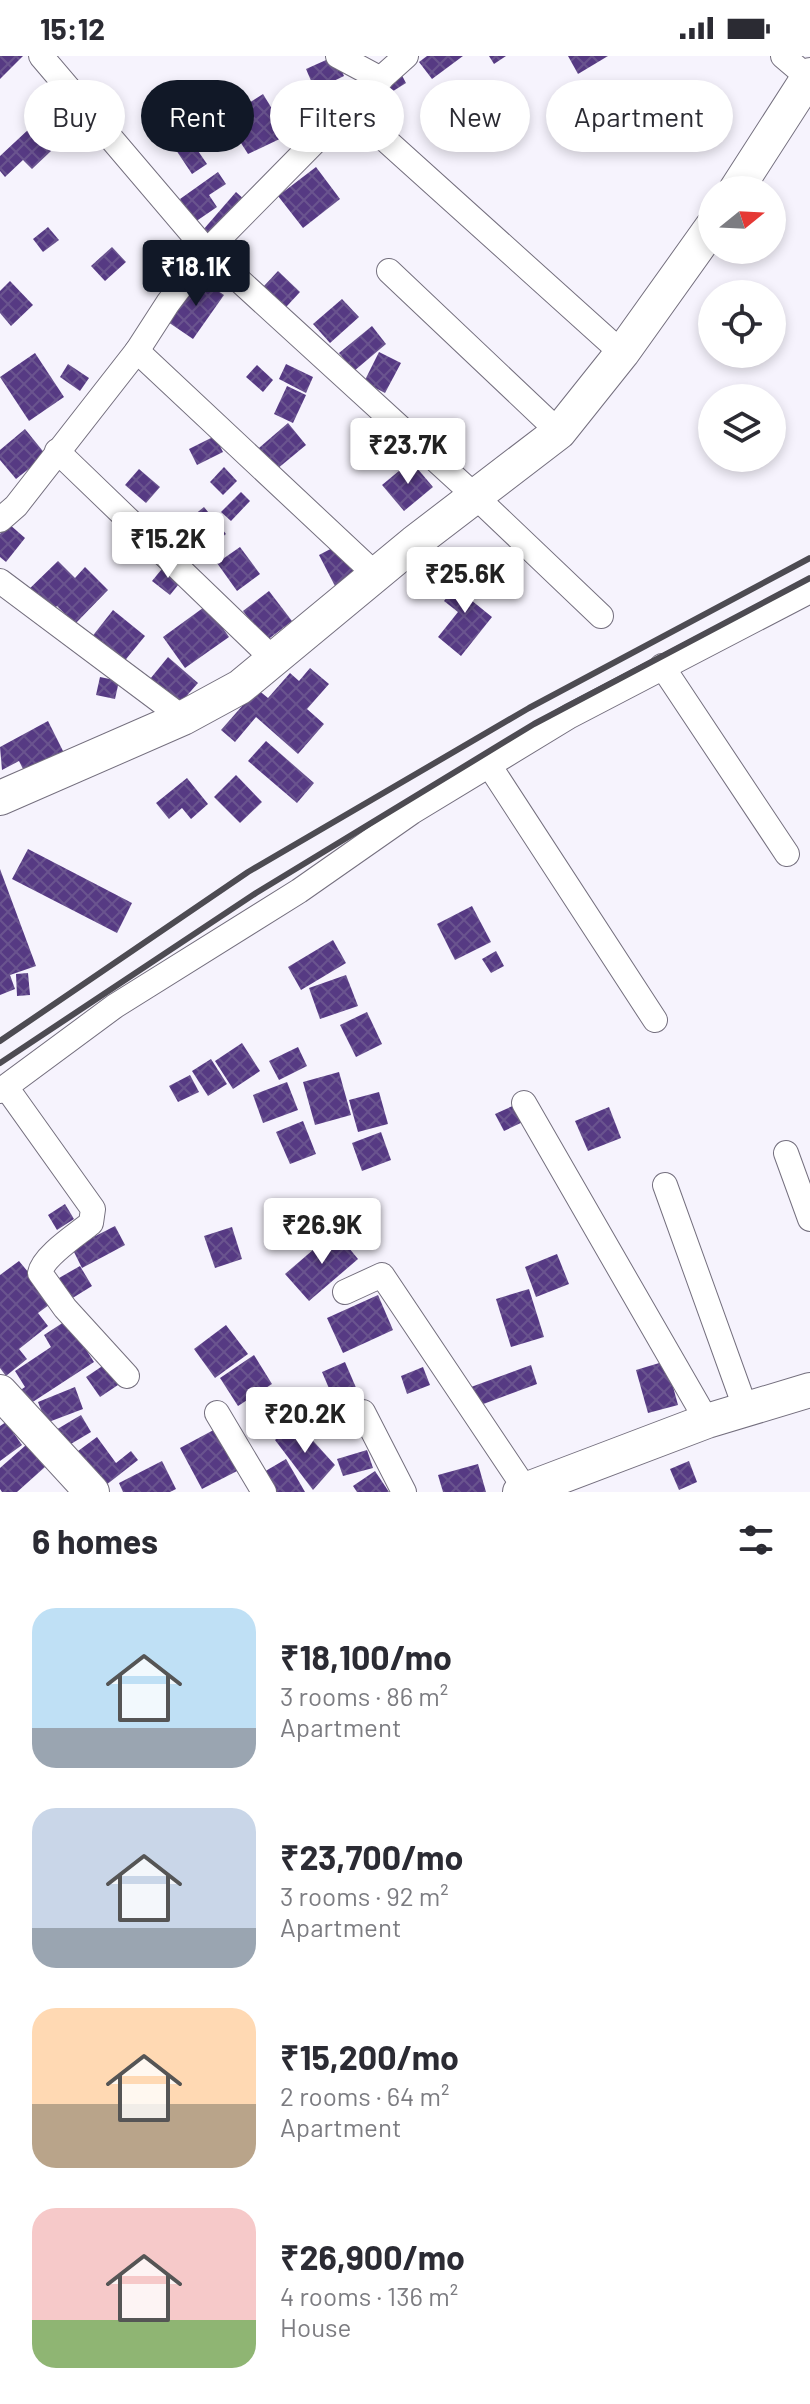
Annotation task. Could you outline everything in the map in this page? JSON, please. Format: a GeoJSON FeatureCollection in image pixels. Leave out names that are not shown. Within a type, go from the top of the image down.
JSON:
{"type":"FeatureCollection","features":[{"type":"Feature","properties":{"kind":"street"},"geometry":{"type":"LineString","coordinates":[[41,56],[207,251],[474,495],[601,616]]}},
{"type":"Feature","properties":{"kind":"street"},"geometry":{"type":"LineString","coordinates":[[338,56],[381,79],[406,56]]}},
{"type":"Feature","properties":{"kind":"street"},"geometry":{"type":"LineString","coordinates":[[744,176],[803,72]]}},
{"type":"Feature","properties":{"kind":"street"},"geometry":{"type":"LineString","coordinates":[[0,520],[16,506],[137,351],[207,251],[305,152]]}},
{"type":"Feature","properties":{"kind":"street"},"geometry":{"type":"LineString","coordinates":[[399,152],[622,353]]}},
{"type":"Feature","properties":{"kind":"street"},"geometry":{"type":"LineString","coordinates":[[0,798],[183,718],[240,687],[375,574],[559,432],[622,353],[698,247]]}},
{"type":"Feature","properties":{"kind":"street"},"geometry":{"type":"LineString","coordinates":[[389,271],[559,432]]}},
{"type":"Feature","properties":{"kind":"street"},"geometry":{"type":"LineString","coordinates":[[137,351],[375,574]]}},
{"type":"Feature","properties":{"kind":"street"},"geometry":{"type":"LineString","coordinates":[[57,451],[273,659]]}},
{"type":"Feature","properties":{"kind":"street"},"geometry":{"type":"LineString","coordinates":[[0,581],[183,718]]}},
{"type":"Feature","properties":{"kind":"street"},"geometry":{"type":"LineString","coordinates":[[127,1376],[65,1308],[40,1273],[49,1257],[91,1223],[93,1209],[3,1089],[115,1006],[299,891],[412,812],[570,716],[810,591]]}},
{"type":"Feature","properties":{"kind":"street"},"geometry":{"type":"LineString","coordinates":[[662,666],[787,854]]}},
{"type":"Feature","properties":{"kind":"street"},"geometry":{"type":"LineString","coordinates":[[489,765],[655,1020]]}},
{"type":"Feature","properties":{"kind":"street"},"geometry":{"type":"LineString","coordinates":[[524,1103],[707,1421]]}},
{"type":"Feature","properties":{"kind":"street"},"geometry":{"type":"LineString","coordinates":[[786,1153],[810,1219]]}},
{"type":"Feature","properties":{"kind":"street"},"geometry":{"type":"LineString","coordinates":[[665,1185],[746,1410]]}},
{"type":"Feature","properties":{"kind":"street"},"geometry":{"type":"LineString","coordinates":[[345,1292],[382,1275],[523,1491],[707,1421],[808,1395]]}},
{"type":"Feature","properties":{"kind":"street"},"geometry":{"type":"LineString","coordinates":[[0,1392],[92,1492]]}},
{"type":"Feature","properties":{"kind":"street"},"geometry":{"type":"LineString","coordinates":[[363,1412],[404,1492]]}},
{"type":"Feature","properties":{"kind":"street"},"geometry":{"type":"LineString","coordinates":[[217,1413],[264,1492]]}},
{"type":"Feature","properties":{"kind":"building"},"geometry":{"type":"Polygon","coordinates":[[[0,56],[23,56],[0,79],[0,56]]]}},
{"type":"Feature","properties":{"kind":"building"},"geometry":{"type":"Polygon","coordinates":[[[335,56],[344,76],[336,80],[311,80],[306,69],[335,56]]]}},
{"type":"Feature","properties":{"kind":"building"},"geometry":{"type":"Polygon","coordinates":[[[427,56],[463,56],[432,79],[419,62],[427,56]]]}},
{"type":"Feature","properties":{"kind":"building"},"geometry":{"type":"Polygon","coordinates":[[[489,56],[506,56],[494,64],[489,56]]]}},
{"type":"Feature","properties":{"kind":"building"},"geometry":{"type":"Polygon","coordinates":[[[568,56],[608,56],[578,74],[568,56]]]}},
{"type":"Feature","properties":{"kind":"building"},"geometry":{"type":"Polygon","coordinates":[[[399,70],[406,83],[404,80],[385,80],[399,70]]]}},
{"type":"Feature","properties":{"kind":"building"},"geometry":{"type":"Polygon","coordinates":[[[263,94],[270,105],[270,144],[254,151],[254,100],[263,94]]]}},
{"type":"Feature","properties":{"kind":"building"},"geometry":{"type":"Polygon","coordinates":[[[24,134],[24,152],[50,152],[32,169],[23,160],[5,177],[0,171],[0,156],[24,134]]]}},
{"type":"Feature","properties":{"kind":"building"},"geometry":{"type":"Polygon","coordinates":[[[177,152],[199,152],[207,164],[192,174],[177,152]]]}},
{"type":"Feature","properties":{"kind":"building"},"geometry":{"type":"Polygon","coordinates":[[[316,167],[340,199],[303,228],[278,196],[316,167]]]}},
{"type":"Feature","properties":{"kind":"building"},"geometry":{"type":"Polygon","coordinates":[[[218,172],[226,184],[209,195],[217,207],[195,222],[180,199],[218,172]]]}},
{"type":"Feature","properties":{"kind":"building"},"geometry":{"type":"Polygon","coordinates":[[[236,192],[246,201],[213,238],[203,230],[236,192]]]}},
{"type":"Feature","properties":{"kind":"building"},"geometry":{"type":"Polygon","coordinates":[[[48,227],[59,240],[43,252],[33,239],[48,227]]]}},
{"type":"Feature","properties":{"kind":"building"},"geometry":{"type":"Polygon","coordinates":[[[230,242],[248,260],[233,275],[215,258],[230,242]]]}},
{"type":"Feature","properties":{"kind":"building"},"geometry":{"type":"Polygon","coordinates":[[[112,247],[126,262],[105,281],[91,266],[112,247]]]}},
{"type":"Feature","properties":{"kind":"building"},"geometry":{"type":"Polygon","coordinates":[[[278,271],[300,292],[274,320],[252,299],[278,271]]]}},
{"type":"Feature","properties":{"kind":"building"},"geometry":{"type":"Polygon","coordinates":[[[199,278],[224,295],[193,339],[168,322],[199,278]]]}},
{"type":"Feature","properties":{"kind":"building"},"geometry":{"type":"Polygon","coordinates":[[[10,281],[33,305],[11,326],[0,313],[0,291],[10,281]]]}},
{"type":"Feature","properties":{"kind":"building"},"geometry":{"type":"Polygon","coordinates":[[[342,299],[359,317],[330,343],[313,324],[342,299]]]}},
{"type":"Feature","properties":{"kind":"building"},"geometry":{"type":"Polygon","coordinates":[[[372,326],[386,344],[354,371],[339,353],[372,326]]]}},
{"type":"Feature","properties":{"kind":"building"},"geometry":{"type":"Polygon","coordinates":[[[379,352],[401,363],[385,393],[364,382],[379,352]]]}},
{"type":"Feature","properties":{"kind":"building"},"geometry":{"type":"Polygon","coordinates":[[[35,353],[64,397],[29,421],[0,377],[35,353]]]}},
{"type":"Feature","properties":{"kind":"building"},"geometry":{"type":"Polygon","coordinates":[[[68,364],[89,378],[80,391],[60,377],[68,364]]]}},
{"type":"Feature","properties":{"kind":"building"},"geometry":{"type":"Polygon","coordinates":[[[286,364],[313,377],[306,393],[279,379],[286,364]]]}},
{"type":"Feature","properties":{"kind":"building"},"geometry":{"type":"Polygon","coordinates":[[[257,365],[273,380],[263,392],[246,377],[257,365]]]}},
{"type":"Feature","properties":{"kind":"building"},"geometry":{"type":"Polygon","coordinates":[[[287,386],[306,395],[293,423],[274,414],[287,386]]]}},
{"type":"Feature","properties":{"kind":"building"},"geometry":{"type":"Polygon","coordinates":[[[288,423],[306,445],[271,474],[253,453],[288,423]]]}},
{"type":"Feature","properties":{"kind":"building"},"geometry":{"type":"Polygon","coordinates":[[[25,429],[46,455],[16,479],[0,460],[0,450],[25,429]]]}},
{"type":"Feature","properties":{"kind":"building"},"geometry":{"type":"Polygon","coordinates":[[[215,436],[223,452],[197,465],[189,449],[215,436]]]}},
{"type":"Feature","properties":{"kind":"building"},"geometry":{"type":"Polygon","coordinates":[[[411,461],[433,487],[404,511],[382,485],[411,461]]]}},
{"type":"Feature","properties":{"kind":"building"},"geometry":{"type":"Polygon","coordinates":[[[224,467],[237,481],[223,495],[210,482],[224,467]]]}},
{"type":"Feature","properties":{"kind":"building"},"geometry":{"type":"Polygon","coordinates":[[[139,469],[160,487],[146,503],[125,485],[139,469]]]}},
{"type":"Feature","properties":{"kind":"building"},"geometry":{"type":"Polygon","coordinates":[[[241,492],[250,501],[231,521],[221,512],[241,492]]]}},
{"type":"Feature","properties":{"kind":"building"},"geometry":{"type":"Polygon","coordinates":[[[204,507],[226,534],[206,550],[184,523],[204,507]]]}},
{"type":"Feature","properties":{"kind":"building"},"geometry":{"type":"Polygon","coordinates":[[[9,524],[25,538],[6,562],[0,557],[0,534],[9,524]]]}},
{"type":"Feature","properties":{"kind":"building"},"geometry":{"type":"Polygon","coordinates":[[[342,543],[358,574],[335,586],[319,555],[342,543]]]}},
{"type":"Feature","properties":{"kind":"building"},"geometry":{"type":"Polygon","coordinates":[[[240,547],[260,574],[237,591],[217,563],[240,547]]]}},
{"type":"Feature","properties":{"kind":"building"},"geometry":{"type":"Polygon","coordinates":[[[58,561],[75,578],[85,567],[108,590],[75,624],[57,606],[45,618],[23,595],[58,561]]]}},
{"type":"Feature","properties":{"kind":"building"},"geometry":{"type":"Polygon","coordinates":[[[166,564],[183,579],[170,595],[152,581],[166,564]]]}},
{"type":"Feature","properties":{"kind":"building"},"geometry":{"type":"Polygon","coordinates":[[[469,570],[484,584],[471,600],[492,617],[461,656],[438,637],[458,612],[444,601],[469,570]]]}},
{"type":"Feature","properties":{"kind":"building"},"geometry":{"type":"Polygon","coordinates":[[[269,591],[292,621],[266,641],[243,611],[269,591]]]}},
{"type":"Feature","properties":{"kind":"building"},"geometry":{"type":"Polygon","coordinates":[[[207,605],[229,637],[185,668],[163,637],[207,605]]]}},
{"type":"Feature","properties":{"kind":"building"},"geometry":{"type":"Polygon","coordinates":[[[113,610],[145,636],[122,664],[91,638],[113,610]]]}},
{"type":"Feature","properties":{"kind":"building"},"geometry":{"type":"Polygon","coordinates":[[[168,657],[198,683],[175,709],[146,684],[168,657]]]}},
{"type":"Feature","properties":{"kind":"building"},"geometry":{"type":"Polygon","coordinates":[[[310,668],[329,684],[307,709],[324,724],[298,754],[256,717],[235,742],[221,730],[257,689],[268,698],[290,673],[299,681],[310,668]]]}},
{"type":"Feature","properties":{"kind":"building"},"geometry":{"type":"Polygon","coordinates":[[[100,677],[119,681],[115,699],[96,695],[100,677]]]}},
{"type":"Feature","properties":{"kind":"building"},"geometry":{"type":"Polygon","coordinates":[[[48,721],[67,759],[28,779],[19,761],[2,770],[0,747],[48,721]]]}},
{"type":"Feature","properties":{"kind":"building"},"geometry":{"type":"Polygon","coordinates":[[[266,741],[314,783],[297,803],[248,761],[266,741]]]}},
{"type":"Feature","properties":{"kind":"building"},"geometry":{"type":"Polygon","coordinates":[[[236,775],[262,802],[240,823],[214,797],[236,775]]]}},
{"type":"Feature","properties":{"kind":"building"},"geometry":{"type":"Polygon","coordinates":[[[187,778],[208,804],[191,819],[182,808],[169,819],[156,803],[187,778]]]}},
{"type":"Feature","properties":{"kind":"building"},"geometry":{"type":"Polygon","coordinates":[[[28,849],[132,903],[117,933],[12,879],[28,849]]]}},
{"type":"Feature","properties":{"kind":"building"},"geometry":{"type":"Polygon","coordinates":[[[0,869],[36,966],[10,975],[15,989],[0,995],[0,869]]]}},
{"type":"Feature","properties":{"kind":"building"},"geometry":{"type":"Polygon","coordinates":[[[472,906],[491,942],[455,960],[437,924],[472,906]]]}},
{"type":"Feature","properties":{"kind":"building"},"geometry":{"type":"Polygon","coordinates":[[[333,940],[346,963],[301,990],[288,967],[333,940]]]}},
{"type":"Feature","properties":{"kind":"building"},"geometry":{"type":"Polygon","coordinates":[[[496,951],[504,966],[491,973],[482,959],[496,951]]]}},
{"type":"Feature","properties":{"kind":"building"},"geometry":{"type":"Polygon","coordinates":[[[28,973],[30,995],[17,996],[16,974],[28,973]]]}},
{"type":"Feature","properties":{"kind":"building"},"geometry":{"type":"Polygon","coordinates":[[[346,975],[358,1006],[320,1019],[309,988],[346,975]]]}},
{"type":"Feature","properties":{"kind":"building"},"geometry":{"type":"Polygon","coordinates":[[[367,1012],[382,1044],[356,1057],[340,1025],[367,1012]]]}},
{"type":"Feature","properties":{"kind":"building"},"geometry":{"type":"Polygon","coordinates":[[[242,1043],[260,1071],[233,1089],[215,1061],[242,1043]]]}},
{"type":"Feature","properties":{"kind":"building"},"geometry":{"type":"Polygon","coordinates":[[[298,1047],[307,1066],[279,1080],[269,1061],[298,1047]]]}},
{"type":"Feature","properties":{"kind":"building"},"geometry":{"type":"Polygon","coordinates":[[[211,1059],[227,1084],[208,1096],[192,1071],[211,1059]]]}},
{"type":"Feature","properties":{"kind":"building"},"geometry":{"type":"Polygon","coordinates":[[[339,1072],[351,1115],[315,1125],[303,1082],[339,1072]]]}},
{"type":"Feature","properties":{"kind":"building"},"geometry":{"type":"Polygon","coordinates":[[[190,1075],[199,1092],[178,1102],[169,1086],[190,1075]]]}},
{"type":"Feature","properties":{"kind":"building"},"geometry":{"type":"Polygon","coordinates":[[[287,1082],[298,1110],[263,1123],[253,1095],[287,1082]]]}},
{"type":"Feature","properties":{"kind":"building"},"geometry":{"type":"Polygon","coordinates":[[[379,1092],[388,1124],[358,1132],[349,1100],[379,1092]]]}},
{"type":"Feature","properties":{"kind":"building"},"geometry":{"type":"Polygon","coordinates":[[[519,1103],[527,1120],[504,1131],[495,1114],[519,1103]]]}},
{"type":"Feature","properties":{"kind":"building"},"geometry":{"type":"Polygon","coordinates":[[[609,1107],[621,1138],[588,1151],[575,1121],[609,1107]]]}},
{"type":"Feature","properties":{"kind":"building"},"geometry":{"type":"Polygon","coordinates":[[[303,1121],[316,1154],[290,1164],[276,1132],[303,1121]]]}},
{"type":"Feature","properties":{"kind":"building"},"geometry":{"type":"Polygon","coordinates":[[[381,1132],[391,1160],[362,1171],[352,1143],[381,1132]]]}},
{"type":"Feature","properties":{"kind":"building"},"geometry":{"type":"Polygon","coordinates":[[[65,1204],[74,1219],[57,1230],[48,1215],[65,1204]]]}},
{"type":"Feature","properties":{"kind":"building"},"geometry":{"type":"Polygon","coordinates":[[[115,1226],[125,1245],[82,1268],[72,1248],[115,1226]]]}},
{"type":"Feature","properties":{"kind":"building"},"geometry":{"type":"Polygon","coordinates":[[[232,1227],[242,1259],[215,1268],[204,1236],[232,1227]]]}},
{"type":"Feature","properties":{"kind":"building"},"geometry":{"type":"Polygon","coordinates":[[[335,1231],[358,1259],[309,1301],[285,1274],[335,1231]]]}},
{"type":"Feature","properties":{"kind":"building"},"geometry":{"type":"Polygon","coordinates":[[[557,1254],[569,1284],[536,1297],[525,1267],[557,1254]]]}},
{"type":"Feature","properties":{"kind":"building"},"geometry":{"type":"Polygon","coordinates":[[[19,1261],[53,1302],[38,1313],[48,1326],[19,1349],[27,1359],[6,1376],[0,1368],[0,1275],[19,1261]]]}},
{"type":"Feature","properties":{"kind":"building"},"geometry":{"type":"Polygon","coordinates":[[[80,1266],[92,1286],[71,1299],[59,1278],[80,1266]]]}},
{"type":"Feature","properties":{"kind":"building"},"geometry":{"type":"Polygon","coordinates":[[[529,1289],[544,1337],[511,1347],[496,1299],[529,1289]]]}},
{"type":"Feature","properties":{"kind":"building"},"geometry":{"type":"Polygon","coordinates":[[[378,1295],[393,1330],[343,1353],[327,1318],[378,1295]]]}},
{"type":"Feature","properties":{"kind":"building"},"geometry":{"type":"Polygon","coordinates":[[[67,1320],[94,1362],[25,1407],[16,1393],[25,1387],[15,1371],[51,1347],[44,1335],[67,1320]]]}},
{"type":"Feature","properties":{"kind":"building"},"geometry":{"type":"Polygon","coordinates":[[[226,1325],[248,1354],[215,1378],[194,1349],[226,1325]]]}},
{"type":"Feature","properties":{"kind":"building"},"geometry":{"type":"Polygon","coordinates":[[[254,1355],[272,1384],[238,1406],[220,1378],[254,1355]]]}},
{"type":"Feature","properties":{"kind":"building"},"geometry":{"type":"Polygon","coordinates":[[[666,1361],[678,1405],[648,1413],[636,1370],[666,1361]]]}},
{"type":"Feature","properties":{"kind":"building"},"geometry":{"type":"Polygon","coordinates":[[[345,1362],[360,1397],[337,1407],[322,1372],[345,1362]]]}},
{"type":"Feature","properties":{"kind":"building"},"geometry":{"type":"Polygon","coordinates":[[[107,1363],[121,1383],[100,1397],[86,1377],[107,1363]]]}},
{"type":"Feature","properties":{"kind":"building"},"geometry":{"type":"Polygon","coordinates":[[[531,1365],[537,1384],[478,1406],[471,1387],[531,1365]]]}},
{"type":"Feature","properties":{"kind":"building"},"geometry":{"type":"Polygon","coordinates":[[[423,1367],[430,1385],[407,1394],[401,1376],[423,1367]]]}},
{"type":"Feature","properties":{"kind":"building"},"geometry":{"type":"Polygon","coordinates":[[[75,1387],[83,1409],[46,1423],[38,1402],[75,1387]]]}},
{"type":"Feature","properties":{"kind":"building"},"geometry":{"type":"Polygon","coordinates":[[[81,1415],[91,1432],[59,1451],[49,1434],[81,1415]]]}},
{"type":"Feature","properties":{"kind":"building"},"geometry":{"type":"Polygon","coordinates":[[[6,1422],[22,1445],[0,1461],[0,1426],[6,1422]]]}},
{"type":"Feature","properties":{"kind":"building"},"geometry":{"type":"Polygon","coordinates":[[[296,1422],[335,1465],[313,1490],[275,1440],[296,1422]]]}},
{"type":"Feature","properties":{"kind":"building"},"geometry":{"type":"Polygon","coordinates":[[[221,1426],[243,1468],[202,1489],[180,1448],[221,1426]]]}},
{"type":"Feature","properties":{"kind":"building"},"geometry":{"type":"Polygon","coordinates":[[[97,1437],[116,1463],[131,1451],[138,1460],[101,1489],[74,1454],[97,1437]]]}},
{"type":"Feature","properties":{"kind":"building"},"geometry":{"type":"Polygon","coordinates":[[[26,1445],[45,1467],[17,1492],[2,1492],[0,1468],[26,1445]]]}},
{"type":"Feature","properties":{"kind":"building"},"geometry":{"type":"Polygon","coordinates":[[[367,1450],[373,1468],[343,1476],[337,1459],[367,1450]]]}},
{"type":"Feature","properties":{"kind":"building"},"geometry":{"type":"Polygon","coordinates":[[[286,1459],[305,1492],[267,1492],[257,1476],[286,1459]]]}},
{"type":"Feature","properties":{"kind":"building"},"geometry":{"type":"Polygon","coordinates":[[[162,1461],[176,1489],[170,1492],[123,1492],[119,1483],[162,1461]]]}},
{"type":"Feature","properties":{"kind":"building"},"geometry":{"type":"Polygon","coordinates":[[[689,1461],[697,1482],[679,1490],[670,1469],[689,1461]]]}},
{"type":"Feature","properties":{"kind":"building"},"geometry":{"type":"Polygon","coordinates":[[[478,1464],[486,1492],[443,1492],[438,1475],[478,1464]]]}},
{"type":"Feature","properties":{"kind":"building"},"geometry":{"type":"Polygon","coordinates":[[[375,1471],[389,1492],[357,1492],[353,1486],[375,1471]]]}},
{"type":"Feature","properties":{"kind":"railway"},"geometry":{"type":"LineString","coordinates":[[0,1041],[248,872],[529,708],[810,558]]}},
{"type":"Feature","properties":{"kind":"railway"},"geometry":{"type":"LineString","coordinates":[[0,1063],[256,893],[534,724],[810,578]]}}]}
